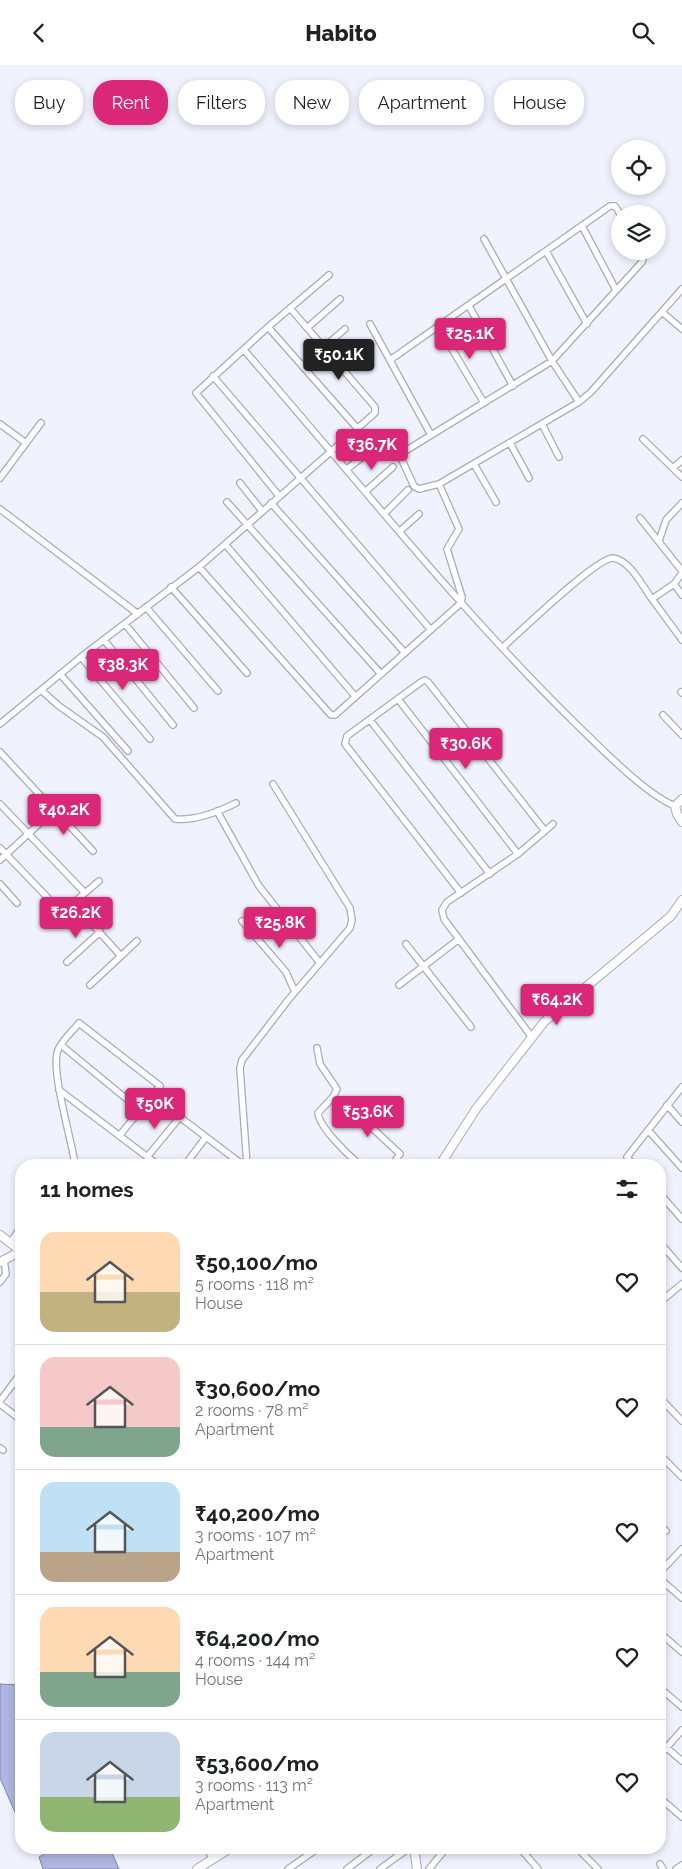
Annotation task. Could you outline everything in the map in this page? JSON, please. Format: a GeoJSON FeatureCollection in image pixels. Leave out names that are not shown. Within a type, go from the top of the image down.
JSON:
{"type":"FeatureCollection","features":[{"type":"Feature","properties":{"kind":"street"},"geometry":{"type":"LineString","coordinates":[[390,360],[611,206]]}},
{"type":"Feature","properties":{"kind":"street"},"geometry":{"type":"LineString","coordinates":[[582,226],[616,291]]}},
{"type":"Feature","properties":{"kind":"street"},"geometry":{"type":"LineString","coordinates":[[484,239],[552,361],[579,402]]}},
{"type":"Feature","properties":{"kind":"street"},"geometry":{"type":"LineString","coordinates":[[546,251],[587,323]]}},
{"type":"Feature","properties":{"kind":"street"},"geometry":{"type":"LineString","coordinates":[[643,260],[552,361],[402,453],[400,458],[414,486],[419,489],[439,484],[579,402],[591,392],[682,289]]}},
{"type":"Feature","properties":{"kind":"street"},"geometry":{"type":"LineString","coordinates":[[279,495],[196,397],[198,390],[213,376],[329,275]]}},
{"type":"Feature","properties":{"kind":"street"},"geometry":{"type":"LineString","coordinates":[[307,328],[340,299]]}},
{"type":"Feature","properties":{"kind":"street"},"geometry":{"type":"LineString","coordinates":[[469,306],[513,386]]}},
{"type":"Feature","properties":{"kind":"street"},"geometry":{"type":"LineString","coordinates":[[0,724],[81,657],[199,567],[279,495],[375,413],[376,409],[290,308]]}},
{"type":"Feature","properties":{"kind":"street"},"geometry":{"type":"LineString","coordinates":[[662,312],[682,329]]}},
{"type":"Feature","properties":{"kind":"street"},"geometry":{"type":"LineString","coordinates":[[370,324],[431,435]]}},
{"type":"Feature","properties":{"kind":"street"},"geometry":{"type":"LineString","coordinates":[[268,327],[357,428]]}},
{"type":"Feature","properties":{"kind":"street"},"geometry":{"type":"LineString","coordinates":[[439,327],[484,403]]}},
{"type":"Feature","properties":{"kind":"street"},"geometry":{"type":"LineString","coordinates":[[324,347],[345,329]]}},
{"type":"Feature","properties":{"kind":"street"},"geometry":{"type":"LineString","coordinates":[[244,350],[461,603],[606,753],[660,799],[675,806]]}},
{"type":"Feature","properties":{"kind":"street"},"geometry":{"type":"LineString","coordinates":[[341,367],[360,351]]}},
{"type":"Feature","properties":{"kind":"street"},"geometry":{"type":"LineString","coordinates":[[213,376],[431,630]]}},
{"type":"Feature","properties":{"kind":"street"},"geometry":{"type":"LineString","coordinates":[[0,478],[2,471],[41,423]]}},
{"type":"Feature","properties":{"kind":"street"},"geometry":{"type":"LineString","coordinates":[[0,424],[26,443]]}},
{"type":"Feature","properties":{"kind":"street"},"geometry":{"type":"LineString","coordinates":[[542,424],[559,457]]}},
{"type":"Feature","properties":{"kind":"street"},"geometry":{"type":"LineString","coordinates":[[347,469],[392,434]]}},
{"type":"Feature","properties":{"kind":"street"},"geometry":{"type":"LineString","coordinates":[[643,439],[682,477]]}},
{"type":"Feature","properties":{"kind":"street"},"geometry":{"type":"LineString","coordinates":[[510,443],[529,478]]}},
{"type":"Feature","properties":{"kind":"street"},"geometry":{"type":"LineString","coordinates":[[673,469],[682,460]]}},
{"type":"Feature","properties":{"kind":"street"},"geometry":{"type":"LineString","coordinates":[[474,464],[496,502]]}},
{"type":"Feature","properties":{"kind":"street"},"geometry":{"type":"LineString","coordinates":[[366,491],[392,467]]}},
{"type":"Feature","properties":{"kind":"street"},"geometry":{"type":"LineString","coordinates":[[240,483],[262,511]]}},
{"type":"Feature","properties":{"kind":"street"},"geometry":{"type":"LineString","coordinates":[[199,567],[330,715],[335,715],[461,603],[462,597],[447,549],[458,529],[439,484]]}},
{"type":"Feature","properties":{"kind":"street"},"geometry":{"type":"LineString","coordinates":[[385,513],[408,490]]}},
{"type":"Feature","properties":{"kind":"street"},"geometry":{"type":"LineString","coordinates":[[227,502],[381,674]]}},
{"type":"Feature","properties":{"kind":"street"},"geometry":{"type":"LineString","coordinates":[[271,503],[405,653]]}},
{"type":"Feature","properties":{"kind":"street"},"geometry":{"type":"LineString","coordinates":[[659,541],[666,520],[682,503]]}},
{"type":"Feature","properties":{"kind":"street"},"geometry":{"type":"LineString","coordinates":[[0,509],[138,614]]}},
{"type":"Feature","properties":{"kind":"street"},"geometry":{"type":"LineString","coordinates":[[400,531],[419,514]]}},
{"type":"Feature","properties":{"kind":"street"},"geometry":{"type":"LineString","coordinates":[[640,518],[682,572],[674,584],[652,599]]}},
{"type":"Feature","properties":{"kind":"street"},"geometry":{"type":"LineString","coordinates":[[225,544],[355,696]]}},
{"type":"Feature","properties":{"kind":"street"},"geometry":{"type":"LineString","coordinates":[[503,647],[592,569],[609,559],[615,559],[627,566],[682,640]]}},
{"type":"Feature","properties":{"kind":"street"},"geometry":{"type":"LineString","coordinates":[[674,584],[682,595]]}},
{"type":"Feature","properties":{"kind":"street"},"geometry":{"type":"LineString","coordinates":[[171,587],[247,673]]}},
{"type":"Feature","properties":{"kind":"street"},"geometry":{"type":"LineString","coordinates":[[146,607],[218,691]]}},
{"type":"Feature","properties":{"kind":"street"},"geometry":{"type":"LineString","coordinates":[[125,624],[194,708]]}},
{"type":"Feature","properties":{"kind":"street"},"geometry":{"type":"LineString","coordinates":[[104,640],[173,725]]}},
{"type":"Feature","properties":{"kind":"street"},"geometry":{"type":"LineString","coordinates":[[81,657],[150,739]]}},
{"type":"Feature","properties":{"kind":"street"},"geometry":{"type":"LineString","coordinates":[[60,674],[128,751]]}},
{"type":"Feature","properties":{"kind":"street"},"geometry":{"type":"LineString","coordinates":[[461,893],[346,747],[347,736],[425,680],[545,831]]}},
{"type":"Feature","properties":{"kind":"street"},"geometry":{"type":"LineString","coordinates":[[41,690],[58,706],[102,737],[175,819],[182,820],[217,811],[236,803]]}},
{"type":"Feature","properties":{"kind":"street"},"geometry":{"type":"LineString","coordinates":[[398,699],[518,854]]}},
{"type":"Feature","properties":{"kind":"street"},"geometry":{"type":"LineString","coordinates":[[663,715],[682,735]]}},
{"type":"Feature","properties":{"kind":"street"},"geometry":{"type":"LineString","coordinates":[[370,720],[490,874]]}},
{"type":"Feature","properties":{"kind":"street"},"geometry":{"type":"LineString","coordinates":[[0,752],[93,851]]}},
{"type":"Feature","properties":{"kind":"street"},"geometry":{"type":"LineString","coordinates":[[247,1159],[240,1068],[245,1054],[350,928],[352,913],[273,784]]}},
{"type":"Feature","properties":{"kind":"street"},"geometry":{"type":"LineString","coordinates":[[675,806],[682,799]]}},
{"type":"Feature","properties":{"kind":"street"},"geometry":{"type":"LineString","coordinates":[[0,804],[85,893]]}},
{"type":"Feature","properties":{"kind":"street"},"geometry":{"type":"LineString","coordinates":[[0,860],[51,815],[50,806]]}},
{"type":"Feature","properties":{"kind":"street"},"geometry":{"type":"LineString","coordinates":[[675,806],[677,814],[682,821]]}},
{"type":"Feature","properties":{"kind":"street"},"geometry":{"type":"LineString","coordinates":[[217,811],[259,886],[320,963]]}},
{"type":"Feature","properties":{"kind":"street"},"geometry":{"type":"LineString","coordinates":[[531,1036],[444,919],[442,910],[443,905],[518,854],[553,824]]}},
{"type":"Feature","properties":{"kind":"street"},"geometry":{"type":"LineString","coordinates":[[0,848],[48,898]]}},
{"type":"Feature","properties":{"kind":"street"},"geometry":{"type":"LineString","coordinates":[[99,881],[73,903],[121,956]]}},
{"type":"Feature","properties":{"kind":"street"},"geometry":{"type":"LineString","coordinates":[[0,884],[17,903]]}},
{"type":"Feature","properties":{"kind":"street"},"geometry":{"type":"LineString","coordinates":[[444,1159],[476,1109],[531,1036],[552,1015],[671,916],[682,900]]}},
{"type":"Feature","properties":{"kind":"street"},"geometry":{"type":"LineString","coordinates":[[242,921],[286,972],[295,992]]}},
{"type":"Feature","properties":{"kind":"street"},"geometry":{"type":"LineString","coordinates":[[67,962],[100,932]]}},
{"type":"Feature","properties":{"kind":"street"},"geometry":{"type":"LineString","coordinates":[[399,985],[459,939]]}},
{"type":"Feature","properties":{"kind":"street"},"geometry":{"type":"LineString","coordinates":[[90,985],[137,941]]}},
{"type":"Feature","properties":{"kind":"street"},"geometry":{"type":"LineString","coordinates":[[406,944],[471,1027]]}},
{"type":"Feature","properties":{"kind":"street"},"geometry":{"type":"LineString","coordinates":[[74,1159],[72,1141],[59,1091],[56,1059],[61,1045],[79,1023],[160,1086],[119,1136]]}},
{"type":"Feature","properties":{"kind":"street"},"geometry":{"type":"LineString","coordinates":[[61,1045],[140,1110]]}},
{"type":"Feature","properties":{"kind":"street"},"geometry":{"type":"LineString","coordinates":[[316,1048],[320,1065],[336,1089],[333,1097],[318,1113],[319,1118],[327,1131],[354,1159]]}},
{"type":"Feature","properties":{"kind":"street"},"geometry":{"type":"LineString","coordinates":[[628,1159],[627,1157],[682,1087]]}},
{"type":"Feature","properties":{"kind":"street"},"geometry":{"type":"LineString","coordinates":[[59,1091],[150,1159]]}},
{"type":"Feature","properties":{"kind":"street"},"geometry":{"type":"LineString","coordinates":[[152,1096],[234,1158]]}},
{"type":"Feature","properties":{"kind":"street"},"geometry":{"type":"LineString","coordinates":[[667,1105],[682,1121]]}},
{"type":"Feature","properties":{"kind":"street"},"geometry":{"type":"LineString","coordinates":[[353,1110],[400,1153],[396,1159]]}},
{"type":"Feature","properties":{"kind":"street"},"geometry":{"type":"LineString","coordinates":[[147,1157],[180,1117]]}},
{"type":"Feature","properties":{"kind":"street"},"geometry":{"type":"LineString","coordinates":[[648,1130],[682,1167]]}},
{"type":"Feature","properties":{"kind":"street"},"geometry":{"type":"LineString","coordinates":[[190,1159],[206,1137]]}},
{"type":"Feature","properties":{"kind":"street"},"geometry":{"type":"LineString","coordinates":[[666,1201],[682,1219]]}},
{"type":"Feature","properties":{"kind":"street"},"geometry":{"type":"LineString","coordinates":[[0,1235],[15,1247]]}},
{"type":"Feature","properties":{"kind":"street"},"geometry":{"type":"LineString","coordinates":[[10,1243],[15,1236]]}},
{"type":"Feature","properties":{"kind":"street"},"geometry":{"type":"LineString","coordinates":[[666,1250],[682,1268]]}},
{"type":"Feature","properties":{"kind":"street"},"geometry":{"type":"LineString","coordinates":[[0,1283],[6,1274],[2,1261],[15,1254]]}},
{"type":"Feature","properties":{"kind":"street"},"geometry":{"type":"LineString","coordinates":[[666,1297],[682,1284]]}},
{"type":"Feature","properties":{"kind":"street"},"geometry":{"type":"LineString","coordinates":[[15,1383],[0,1402],[15,1415]]}},
{"type":"Feature","properties":{"kind":"street"},"geometry":{"type":"LineString","coordinates":[[666,1404],[682,1421]]}},
{"type":"Feature","properties":{"kind":"street"},"geometry":{"type":"LineString","coordinates":[[666,1461],[682,1477]]}},
{"type":"Feature","properties":{"kind":"street"},"geometry":{"type":"LineString","coordinates":[[666,1566],[682,1549]]}},
{"type":"Feature","properties":{"kind":"street"},"geometry":{"type":"LineString","coordinates":[[666,1584],[682,1598]]}},
{"type":"Feature","properties":{"kind":"street"},"geometry":{"type":"LineString","coordinates":[[666,1638],[682,1652]]}},
{"type":"Feature","properties":{"kind":"street"},"geometry":{"type":"LineString","coordinates":[[666,1693],[682,1707]]}},
{"type":"Feature","properties":{"kind":"street"},"geometry":{"type":"LineString","coordinates":[[682,1730],[666,1748],[682,1761]]}},
{"type":"Feature","properties":{"kind":"street"},"geometry":{"type":"LineString","coordinates":[[666,1802],[682,1817]]}},
{"type":"Feature","properties":{"kind":"street"},"geometry":{"type":"LineString","coordinates":[[210,1854],[212,1859]]}},
{"type":"Feature","properties":{"kind":"street"},"geometry":{"type":"LineString","coordinates":[[197,1869],[220,1854]]}},
{"type":"Feature","properties":{"kind":"street"},"geometry":{"type":"LineString","coordinates":[[288,1869],[310,1854]]}},
{"type":"Feature","properties":{"kind":"street"},"geometry":{"type":"LineString","coordinates":[[347,1869],[367,1854]]}},
{"type":"Feature","properties":{"kind":"street"},"geometry":{"type":"LineString","coordinates":[[380,1869],[404,1854]]}},
{"type":"Feature","properties":{"kind":"street"},"geometry":{"type":"LineString","coordinates":[[413,1854],[417,1869]]}},
{"type":"Feature","properties":{"kind":"street"},"geometry":{"type":"LineString","coordinates":[[429,1869],[441,1854]]}},
{"type":"Feature","properties":{"kind":"street"},"geometry":{"type":"LineString","coordinates":[[525,1854],[538,1869]]}},
{"type":"Feature","properties":{"kind":"street"},"geometry":{"type":"LineString","coordinates":[[583,1854],[598,1869]]}},
{"type":"Feature","properties":{"kind":"street"},"geometry":{"type":"LineString","coordinates":[[676,1869],[682,1865]]}},
{"type":"Feature","properties":{"kind":"water"},"geometry":{"type":"Polygon","coordinates":[[[0,1684],[15,1685],[15,1812],[0,1778],[0,1684]]]}},
{"type":"Feature","properties":{"kind":"water"},"geometry":{"type":"Polygon","coordinates":[[[44,1854],[113,1854],[119,1869],[43,1869],[39,1857],[44,1854]]]}}]}
